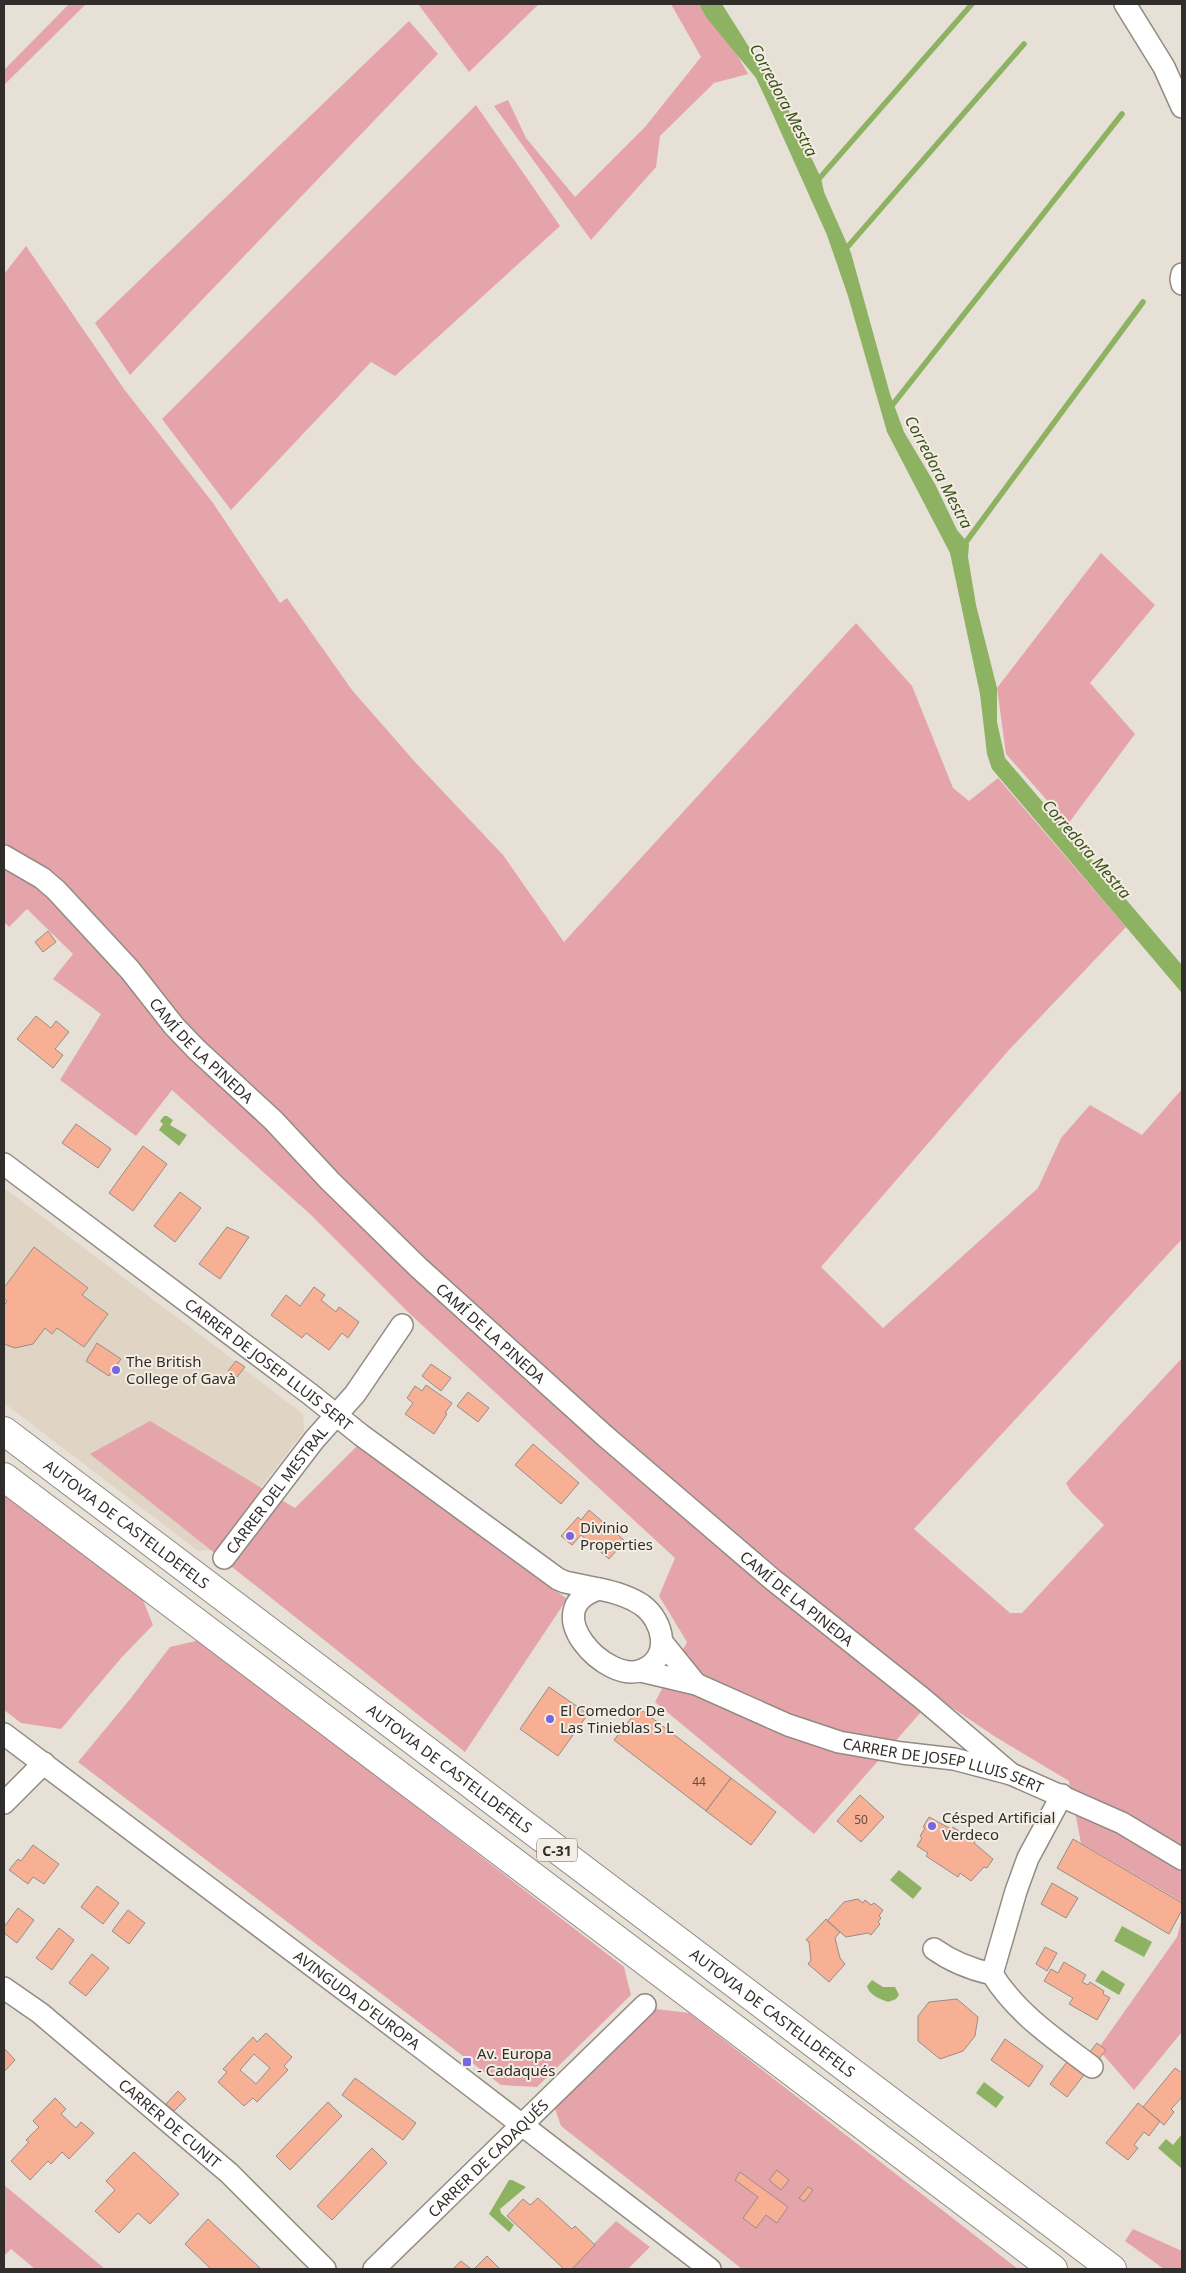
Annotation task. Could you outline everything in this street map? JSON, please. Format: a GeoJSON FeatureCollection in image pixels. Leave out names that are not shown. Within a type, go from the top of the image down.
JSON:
{"type":"FeatureCollection","features":[{"type":"Feature","properties":{"kind":"highway","name":"AUTOVIA DE CASTELLDEFELS"},"geometry":{"type":"LineString","coordinates":[[4,1431],[1112,2269]]}},
{"type":"Feature","properties":{"kind":"highway","name":"C-31"},"geometry":{"type":"LineString","coordinates":[[4,1477],[1053,2269]]}},
{"type":"Feature","properties":{"kind":"street"},"geometry":{"type":"LineString","coordinates":[[1124,4],[1164,67],[1182,107]]}},
{"type":"Feature","properties":{"kind":"street"},"geometry":{"type":"LineString","coordinates":[[1182,274],[1180,279],[1182,284]]}},
{"type":"Feature","properties":{"kind":"street","name":"CAMÍ DE LA PINEDA"},"geometry":{"type":"LineString","coordinates":[[4,856],[42,878],[56,890],[130,970],[180,1032],[273,1120],[330,1181],[419,1268],[605,1436],[772,1579],[923,1699],[1011,1774]]}},
{"type":"Feature","properties":{"kind":"street","name":"CARRER DE JOSEP LLUIS SERT"},"geometry":{"type":"LineString","coordinates":[[4,1164],[336,1415],[536,1563],[564,1582],[627,1597],[643,1606],[653,1616],[660,1628],[662,1642],[696,1684]]}},
{"type":"Feature","properties":{"kind":"street","name":"CARRER DEL MESTRAL"},"geometry":{"type":"LineString","coordinates":[[224,1558],[314,1440],[355,1394],[402,1325]]}},
{"type":"Feature","properties":{"kind":"street","name":"CARRER DE JOSEP LLUIS SERT"},"geometry":{"type":"LineString","coordinates":[[536,1563],[574,1618],[576,1631],[582,1643],[595,1656],[609,1665],[622,1670],[641,1671],[696,1684],[788,1725],[839,1742],[902,1753],[954,1759],[1011,1774],[1122,1823],[1182,1859]]}},
{"type":"Feature","properties":{"kind":"street"},"geometry":{"type":"LineString","coordinates":[[574,1618],[575,1608],[579,1600],[586,1593],[599,1589]]}},
{"type":"Feature","properties":{"kind":"street"},"geometry":{"type":"LineString","coordinates":[[641,1671],[652,1664],[660,1653],[662,1642]]}},
{"type":"Feature","properties":{"kind":"street","name":"AVINGUDA D'EUROPA"},"geometry":{"type":"LineString","coordinates":[[4,1734],[710,2269]]}},
{"type":"Feature","properties":{"kind":"street"},"geometry":{"type":"LineString","coordinates":[[4,1803],[44,1763]]}},
{"type":"Feature","properties":{"kind":"street"},"geometry":{"type":"LineString","coordinates":[[992,1974],[1016,1891],[1028,1858],[1062,1795]]}},
{"type":"Feature","properties":{"kind":"street"},"geometry":{"type":"LineString","coordinates":[[934,1949],[947,1958],[970,1969],[992,1974],[1004,1992],[1023,2014],[1092,2067]]}},
{"type":"Feature","properties":{"kind":"street","name":"CARRER DE CUNIT"},"geometry":{"type":"LineString","coordinates":[[4,1988],[40,2013],[230,2173],[325,2269]]}},
{"type":"Feature","properties":{"kind":"street","name":"CARRER DE CADAQUÉS"},"geometry":{"type":"LineString","coordinates":[[374,2269],[645,2005]]}},
{"type":"Feature","properties":{"kind":"shaded area"},"geometry":{"type":"Polygon","coordinates":[[[69,4],[86,4],[4,85],[4,70],[69,4]]]}},
{"type":"Feature","properties":{"kind":"shaded area"},"geometry":{"type":"Polygon","coordinates":[[[418,4],[539,4],[469,72],[418,4]]]}},
{"type":"Feature","properties":{"kind":"shaded area"},"geometry":{"type":"Polygon","coordinates":[[[671,4],[709,4],[748,74],[714,83],[660,136],[656,167],[591,240],[494,106],[508,100],[526,138],[575,197],[645,127],[701,57],[671,4]]]}},
{"type":"Feature","properties":{"kind":"shaded area"},"geometry":{"type":"Polygon","coordinates":[[[699,4],[722,4],[788,109],[821,178],[824,192],[851,253],[890,394],[904,432],[935,484],[957,530],[969,544],[968,557],[976,605],[997,688],[997,722],[1005,758],[1182,965],[1182,993],[992,769],[987,754],[980,694],[950,553],[887,432],[848,296],[827,235],[770,108],[756,78],[706,17],[699,4]]]}},
{"type":"Feature","properties":{"kind":"shaded area"},"geometry":{"type":"Polygon","coordinates":[[[409,21],[438,54],[130,375],[95,323],[409,21]]]}},
{"type":"Feature","properties":{"kind":"shaded area"},"geometry":{"type":"Polygon","coordinates":[[[476,105],[560,226],[395,376],[371,362],[231,510],[162,419],[476,105]]]}},
{"type":"Feature","properties":{"kind":"shaded area"},"geometry":{"type":"Polygon","coordinates":[[[26,246],[124,389],[213,503],[280,603],[287,598],[352,690],[415,762],[503,855],[564,942],[856,623],[912,686],[953,788],[969,801],[998,778],[1126,927],[1008,1051],[821,1267],[883,1328],[1038,1188],[1061,1138],[1090,1105],[1142,1135],[1182,1089],[1182,1239],[914,1529],[1010,1613],[1022,1613],[1104,1525],[1071,1492],[1066,1483],[1182,1358],[1182,1902],[1081,1843],[1069,1781],[994,1736],[935,1696],[814,1834],[655,1702],[687,1642],[659,1596],[675,1558],[410,1314],[311,1215],[172,1090],[136,1136],[60,1080],[101,1014],[53,979],[73,954],[27,909],[9,927],[4,922],[4,274],[26,246]]]}},
{"type":"Feature","properties":{"kind":"shaded area"},"geometry":{"type":"Polygon","coordinates":[[[1101,553],[1155,605],[1090,683],[1135,734],[1068,824],[1006,754],[997,688],[1101,553]]]}},
{"type":"Feature","properties":{"kind":"shaded area"},"geometry":{"type":"Polygon","coordinates":[[[164,1116],[173,1120],[170,1125],[187,1135],[179,1146],[159,1130],[163,1124],[160,1121],[164,1116]]]}},
{"type":"Feature","properties":{"kind":"shaded area","name":"The British College of Gavà"},"geometry":{"type":"Polygon","coordinates":[[[4,1188],[235,1361],[229,1371],[237,1377],[244,1369],[303,1414],[304,1431],[213,1550],[198,1551],[4,1403],[4,1188]]]}},
{"type":"Feature","properties":{"kind":"shaded area"},"geometry":{"type":"Polygon","coordinates":[[[150,1421],[295,1508],[357,1446],[567,1599],[465,1752],[90,1454],[150,1421]]]}},
{"type":"Feature","properties":{"kind":"shaded area"},"geometry":{"type":"Polygon","coordinates":[[[4,1492],[141,1595],[153,1625],[122,1657],[61,1729],[21,1723],[4,1710],[4,1492]]]}},
{"type":"Feature","properties":{"kind":"shaded area"},"geometry":{"type":"Polygon","coordinates":[[[200,1640],[624,1967],[631,1995],[537,2087],[501,2085],[78,1762],[170,1647],[200,1640]]]}},
{"type":"Feature","properties":{"kind":"shaded area"},"geometry":{"type":"Polygon","coordinates":[[[899,1870],[922,1888],[913,1899],[890,1880],[899,1870]]]}},
{"type":"Feature","properties":{"kind":"shaded area"},"geometry":{"type":"Polygon","coordinates":[[[1182,1918],[1182,2032],[1134,2090],[1098,2049],[1177,1937],[1182,1918]]]}},
{"type":"Feature","properties":{"kind":"shaded area"},"geometry":{"type":"Polygon","coordinates":[[[1122,1926],[1152,1942],[1144,1957],[1114,1941],[1122,1926]]]}},
{"type":"Feature","properties":{"kind":"shaded area"},"geometry":{"type":"Polygon","coordinates":[[[1102,1970],[1125,1984],[1119,1995],[1095,1981],[1102,1970]]]}},
{"type":"Feature","properties":{"kind":"shaded area"},"geometry":{"type":"Polygon","coordinates":[[[872,1980],[883,1987],[895,1987],[899,1995],[896,1999],[888,2002],[878,1998],[870,1992],[867,1986],[872,1980]]]}},
{"type":"Feature","properties":{"kind":"shaded area"},"geometry":{"type":"Polygon","coordinates":[[[656,2009],[689,2013],[1018,2269],[742,2269],[561,2126],[554,2106],[656,2009]]]}},
{"type":"Feature","properties":{"kind":"shaded area"},"geometry":{"type":"Polygon","coordinates":[[[984,2082],[1004,2097],[996,2108],[976,2093],[984,2082]]]}},
{"type":"Feature","properties":{"kind":"shaded area"},"geometry":{"type":"Polygon","coordinates":[[[1182,2134],[1182,2169],[1158,2148],[1166,2139],[1173,2145],[1182,2134]]]}},
{"type":"Feature","properties":{"kind":"shaded area"},"geometry":{"type":"Polygon","coordinates":[[[509,2180],[526,2187],[500,2209],[501,2213],[514,2225],[509,2232],[489,2214],[509,2180]]]}},
{"type":"Feature","properties":{"kind":"shaded area"},"geometry":{"type":"Polygon","coordinates":[[[4,2185],[105,2269],[35,2269],[11,2249],[4,2256],[4,2185]]]}},
{"type":"Feature","properties":{"kind":"shaded area"},"geometry":{"type":"Polygon","coordinates":[[[616,2221],[650,2247],[628,2269],[569,2269],[616,2221]]]}},
{"type":"Feature","properties":{"kind":"shaded area"},"geometry":{"type":"Polygon","coordinates":[[[1133,2229],[1182,2251],[1182,2269],[1164,2269],[1125,2241],[1133,2229]]]}},
{"type":"Feature","properties":{"kind":"building"},"geometry":{"type":"Polygon","coordinates":[[[48,931],[56,942],[43,952],[35,942],[48,931]]]}},
{"type":"Feature","properties":{"kind":"building"},"geometry":{"type":"Polygon","coordinates":[[[36,1016],[51,1028],[56,1021],[69,1032],[55,1049],[63,1055],[53,1068],[17,1039],[36,1016]]]}},
{"type":"Feature","properties":{"kind":"building"},"geometry":{"type":"Polygon","coordinates":[[[76,1124],[111,1149],[98,1168],[62,1143],[76,1124]]]}},
{"type":"Feature","properties":{"kind":"building"},"geometry":{"type":"Polygon","coordinates":[[[143,1146],[167,1164],[133,1211],[109,1193],[143,1146]]]}},
{"type":"Feature","properties":{"kind":"building"},"geometry":{"type":"Polygon","coordinates":[[[180,1192],[201,1208],[175,1242],[154,1226],[180,1192]]]}},
{"type":"Feature","properties":{"kind":"building"},"geometry":{"type":"Polygon","coordinates":[[[227,1227],[249,1237],[220,1279],[199,1264],[227,1227]]]}},
{"type":"Feature","properties":{"kind":"building"},"geometry":{"type":"Polygon","coordinates":[[[34,1247],[88,1288],[82,1295],[108,1314],[84,1347],[57,1328],[52,1334],[45,1328],[33,1344],[15,1348],[4,1344],[4,1306],[7,1301],[4,1298],[4,1288],[34,1247]]]}},
{"type":"Feature","properties":{"kind":"building"},"geometry":{"type":"Polygon","coordinates":[[[314,1287],[325,1295],[321,1300],[336,1312],[339,1307],[359,1322],[348,1338],[342,1333],[329,1350],[306,1333],[302,1338],[271,1315],[286,1295],[300,1306],[314,1287]]]}},
{"type":"Feature","properties":{"kind":"building"},"geometry":{"type":"Polygon","coordinates":[[[97,1343],[121,1359],[109,1376],[86,1361],[97,1343]]]}},
{"type":"Feature","properties":{"kind":"building"},"geometry":{"type":"Polygon","coordinates":[[[236,1361],[245,1367],[237,1377],[228,1371],[236,1361]]]}},
{"type":"Feature","properties":{"kind":"building"},"geometry":{"type":"Polygon","coordinates":[[[431,1364],[451,1378],[441,1391],[422,1376],[431,1364]]]}},
{"type":"Feature","properties":{"kind":"building"},"geometry":{"type":"Polygon","coordinates":[[[426,1385],[452,1403],[434,1434],[405,1414],[413,1403],[407,1398],[415,1386],[422,1391],[426,1385]]]}},
{"type":"Feature","properties":{"kind":"building"},"geometry":{"type":"Polygon","coordinates":[[[468,1392],[489,1408],[478,1422],[457,1406],[468,1392]]]}},
{"type":"Feature","properties":{"kind":"building"},"geometry":{"type":"Polygon","coordinates":[[[533,1444],[579,1483],[561,1504],[515,1465],[533,1444]]]}},
{"type":"Feature","properties":{"kind":"building"},"geometry":{"type":"Polygon","coordinates":[[[589,1510],[625,1541],[609,1559],[581,1535],[572,1545],[561,1536],[578,1517],[581,1520],[589,1510]]]}},
{"type":"Feature","properties":{"kind":"building"},"geometry":{"type":"Polygon","coordinates":[[[549,1687],[588,1714],[558,1756],[520,1729],[549,1687]]]}},
{"type":"Feature","properties":{"kind":"building"},"geometry":{"type":"Polygon","coordinates":[[[639,1708],[731,1778],[706,1811],[614,1740],[639,1708]]]}},
{"type":"Feature","properties":{"kind":"building"},"geometry":{"type":"Polygon","coordinates":[[[731,1778],[776,1812],[751,1845],[706,1811],[731,1778]]]}},
{"type":"Feature","properties":{"kind":"building"},"geometry":{"type":"Polygon","coordinates":[[[860,1795],[884,1817],[861,1842],[837,1821],[860,1795]]]}},
{"type":"Feature","properties":{"kind":"building"},"geometry":{"type":"Polygon","coordinates":[[[929,1817],[951,1829],[953,1827],[975,1841],[974,1843],[993,1859],[987,1868],[984,1867],[971,1881],[960,1873],[958,1877],[926,1856],[928,1853],[917,1846],[922,1838],[920,1836],[925,1828],[923,1827],[929,1817]]]}},
{"type":"Feature","properties":{"kind":"building"},"geometry":{"type":"Polygon","coordinates":[[[1073,1839],[1182,1903],[1182,1910],[1169,1934],[1057,1868],[1073,1839]]]}},
{"type":"Feature","properties":{"kind":"building"},"geometry":{"type":"Polygon","coordinates":[[[33,1845],[59,1864],[44,1884],[33,1877],[28,1884],[9,1870],[18,1859],[21,1861],[33,1845]]]}},
{"type":"Feature","properties":{"kind":"building"},"geometry":{"type":"Polygon","coordinates":[[[1052,1883],[1078,1898],[1066,1918],[1041,1904],[1052,1883]]]}},
{"type":"Feature","properties":{"kind":"building"},"geometry":{"type":"Polygon","coordinates":[[[97,1886],[119,1903],[103,1924],[81,1907],[97,1886]]]}},
{"type":"Feature","properties":{"kind":"building"},"geometry":{"type":"Polygon","coordinates":[[[858,1899],[863,1903],[865,1900],[871,1905],[874,1903],[883,1910],[879,1916],[881,1918],[878,1922],[880,1924],[871,1935],[868,1933],[846,1937],[827,1921],[844,1902],[858,1899]]]}},
{"type":"Feature","properties":{"kind":"building"},"geometry":{"type":"Polygon","coordinates":[[[18,1908],[34,1920],[17,1943],[4,1933],[4,1927],[18,1908]]]}},
{"type":"Feature","properties":{"kind":"building"},"geometry":{"type":"Polygon","coordinates":[[[128,1910],[145,1923],[129,1944],[112,1931],[128,1910]]]}},
{"type":"Feature","properties":{"kind":"building"},"geometry":{"type":"Polygon","coordinates":[[[826,1919],[840,1932],[835,1938],[840,1958],[845,1964],[829,1982],[808,1964],[811,1960],[809,1942],[806,1940],[826,1919]]]}},
{"type":"Feature","properties":{"kind":"building"},"geometry":{"type":"Polygon","coordinates":[[[59,1928],[74,1940],[52,1970],[36,1958],[59,1928]]]}},
{"type":"Feature","properties":{"kind":"building"},"geometry":{"type":"Polygon","coordinates":[[[1045,1947],[1057,1953],[1047,1971],[1036,1964],[1045,1947]]]}},
{"type":"Feature","properties":{"kind":"building"},"geometry":{"type":"Polygon","coordinates":[[[92,1954],[109,1968],[86,1996],[69,1983],[92,1954]]]}},
{"type":"Feature","properties":{"kind":"building"},"geometry":{"type":"Polygon","coordinates":[[[1064,1962],[1086,1975],[1082,1982],[1088,1985],[1090,1982],[1104,1991],[1103,1994],[1110,1998],[1097,2020],[1069,2004],[1073,1998],[1044,1981],[1051,1969],[1058,1973],[1064,1962]]]}},
{"type":"Feature","properties":{"kind":"building"},"geometry":{"type":"Polygon","coordinates":[[[957,1999],[978,2017],[975,2036],[963,2051],[940,2059],[918,2041],[918,2016],[929,2002],[957,1999]]]}},
{"type":"Feature","properties":{"kind":"building"},"geometry":{"type":"Polygon","coordinates":[[[266,2033],[292,2057],[284,2066],[288,2070],[257,2102],[253,2098],[244,2106],[218,2082],[227,2072],[223,2069],[253,2037],[257,2042],[266,2033]],[[254,2054],[240,2070],[256,2084],[270,2068],[254,2054]]]}},
{"type":"Feature","properties":{"kind":"building"},"geometry":{"type":"Polygon","coordinates":[[[1005,2039],[1043,2066],[1029,2087],[991,2060],[1005,2039]]]}},
{"type":"Feature","properties":{"kind":"building"},"geometry":{"type":"Polygon","coordinates":[[[1097,2043],[1106,2050],[1098,2060],[1089,2053],[1097,2043]]]}},
{"type":"Feature","properties":{"kind":"building"},"geometry":{"type":"Polygon","coordinates":[[[4,2048],[15,2060],[4,2072],[4,2048]]]}},
{"type":"Feature","properties":{"kind":"building"},"geometry":{"type":"Polygon","coordinates":[[[1070,2058],[1087,2071],[1067,2097],[1050,2084],[1070,2058]]]}},
{"type":"Feature","properties":{"kind":"building"},"geometry":{"type":"Polygon","coordinates":[[[1175,2068],[1182,2073],[1182,2097],[1171,2109],[1174,2112],[1164,2125],[1143,2107],[1175,2068]]]}},
{"type":"Feature","properties":{"kind":"building"},"geometry":{"type":"Polygon","coordinates":[[[355,2078],[416,2123],[403,2140],[342,2095],[355,2078]]]}},
{"type":"Feature","properties":{"kind":"building"},"geometry":{"type":"Polygon","coordinates":[[[178,2091],[186,2099],[174,2111],[166,2104],[178,2091]]]}},
{"type":"Feature","properties":{"kind":"building"},"geometry":{"type":"Polygon","coordinates":[[[55,2098],[66,2109],[61,2114],[76,2128],[81,2122],[94,2133],[69,2159],[62,2152],[51,2164],[48,2161],[30,2180],[11,2161],[29,2142],[26,2140],[39,2127],[33,2121],[55,2098]]]}},
{"type":"Feature","properties":{"kind":"building"},"geometry":{"type":"Polygon","coordinates":[[[328,2102],[342,2116],[290,2170],[276,2156],[328,2102]]]}},
{"type":"Feature","properties":{"kind":"building"},"geometry":{"type":"Polygon","coordinates":[[[1138,2103],[1160,2121],[1149,2136],[1144,2132],[1134,2145],[1138,2148],[1128,2160],[1106,2143],[1138,2103]]]}},
{"type":"Feature","properties":{"kind":"building"},"geometry":{"type":"Polygon","coordinates":[[[372,2148],[387,2163],[332,2220],[317,2206],[372,2148]]]}},
{"type":"Feature","properties":{"kind":"building"},"geometry":{"type":"Polygon","coordinates":[[[134,2152],[179,2194],[150,2224],[138,2213],[119,2233],[95,2211],[115,2190],[106,2181],[134,2152]]]}},
{"type":"Feature","properties":{"kind":"building"},"geometry":{"type":"Polygon","coordinates":[[[777,2170],[789,2180],[781,2190],[769,2180],[777,2170]]]}},
{"type":"Feature","properties":{"kind":"building"},"geometry":{"type":"Polygon","coordinates":[[[740,2172],[788,2207],[777,2223],[766,2215],[756,2228],[743,2218],[758,2197],[735,2180],[740,2172]]]}},
{"type":"Feature","properties":{"kind":"building"},"geometry":{"type":"Polygon","coordinates":[[[808,2187],[813,2190],[804,2202],[799,2198],[808,2187]]]}},
{"type":"Feature","properties":{"kind":"building"},"geometry":{"type":"Polygon","coordinates":[[[538,2198],[572,2229],[575,2226],[595,2245],[572,2269],[564,2269],[507,2216],[523,2199],[530,2205],[538,2198]]]}},
{"type":"Feature","properties":{"kind":"building"},"geometry":{"type":"Polygon","coordinates":[[[208,2219],[261,2269],[211,2269],[185,2244],[208,2219]]]}},
{"type":"Feature","properties":{"kind":"building"},"geometry":{"type":"Polygon","coordinates":[[[487,2256],[500,2269],[474,2269],[487,2256]]]}},
{"type":"Feature","properties":{"kind":"building"},"geometry":{"type":"Polygon","coordinates":[[[461,2261],[471,2269],[453,2269],[461,2261]]]}},
{"type":"Feature","properties":{"kind":"waterway"},"geometry":{"type":"LineString","coordinates":[[817,181],[972,4]]}},
{"type":"Feature","properties":{"kind":"waterway"},"geometry":{"type":"LineString","coordinates":[[844,251],[1024,44]]}},
{"type":"Feature","properties":{"kind":"waterway"},"geometry":{"type":"LineString","coordinates":[[890,408],[1122,114]]}},
{"type":"Feature","properties":{"kind":"waterway","name":"Corredora Mestra"},"geometry":{"type":"LineString","coordinates":[[963,546],[1143,302]]}},
{"type":"Feature","properties":{"kind":"place","name":"The British College of Gavà"},"geometry":{"type":"Point","coordinates":[116,1370]}},
{"type":"Feature","properties":{"kind":"place","name":"Divinio Properties"},"geometry":{"type":"Point","coordinates":[570,1536]}},
{"type":"Feature","properties":{"kind":"place","name":"El Comedor De Las Tinieblas S L"},"geometry":{"type":"Point","coordinates":[550,1719]}},
{"type":"Feature","properties":{"kind":"place","name":"Césped Artificial Verdeco"},"geometry":{"type":"Point","coordinates":[932,1826]}},
{"type":"Feature","properties":{"kind":"place","name":"Av. Europa - Cadaqués"},"geometry":{"type":"Point","coordinates":[467,2062]}}]}
